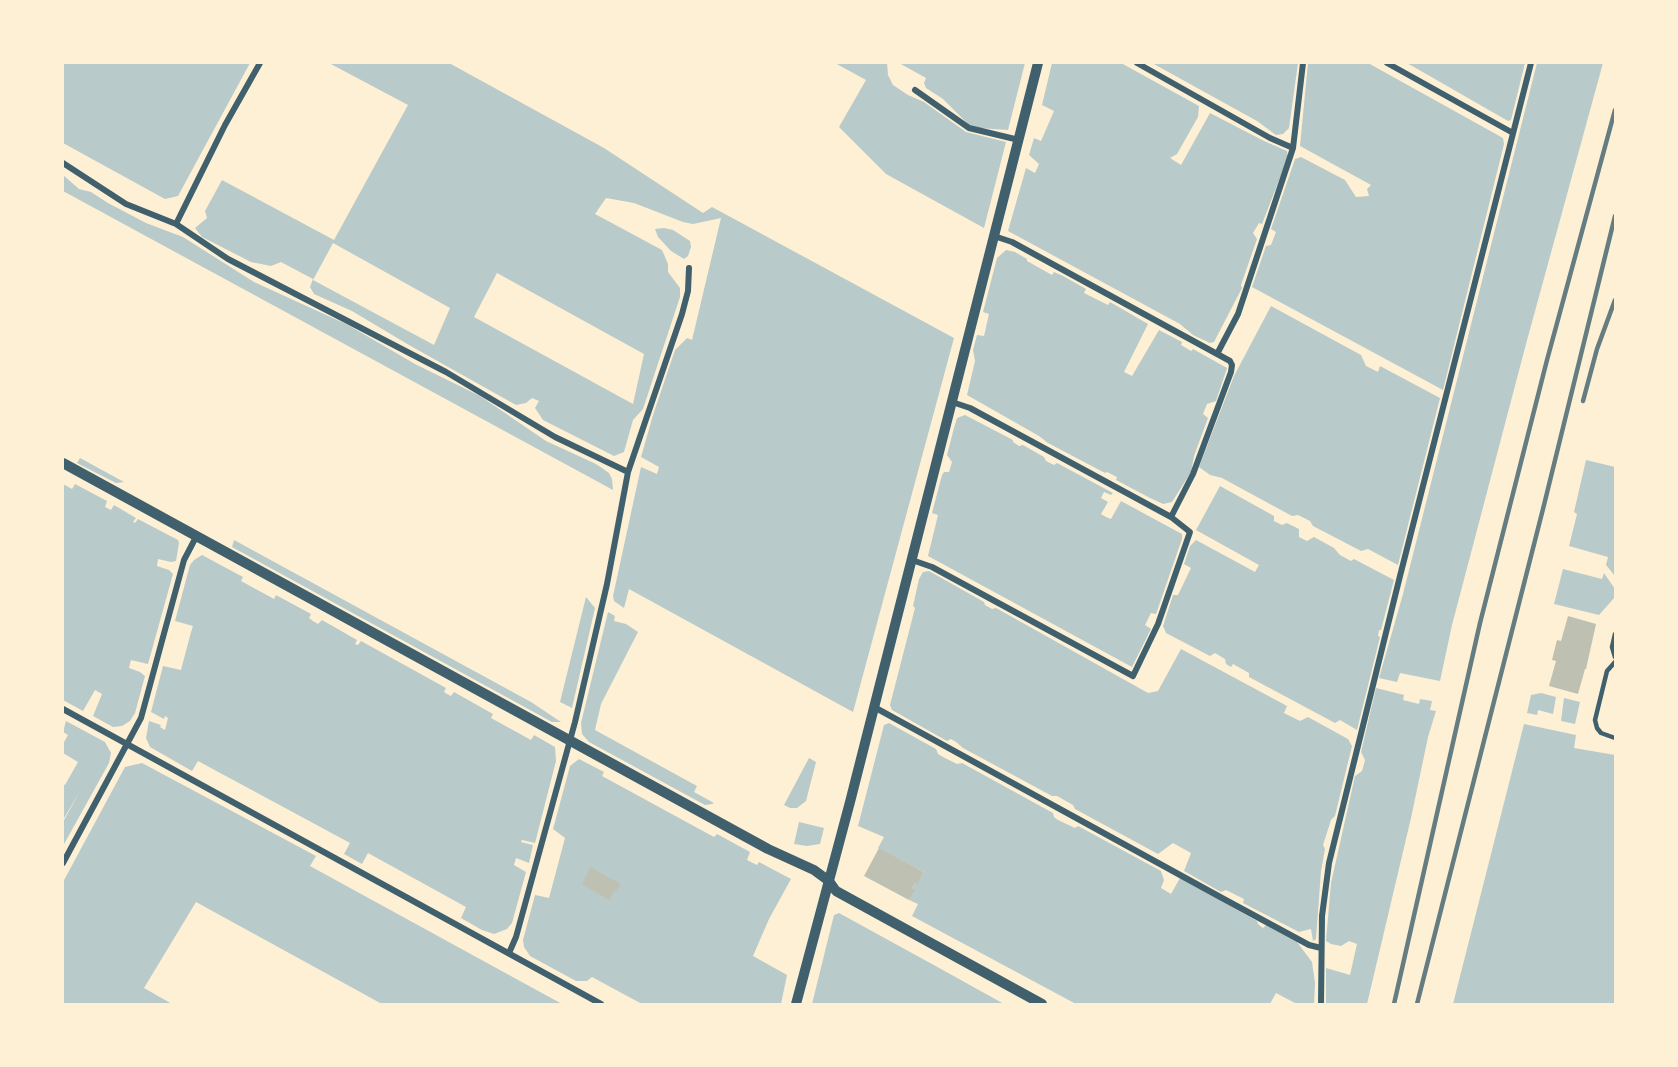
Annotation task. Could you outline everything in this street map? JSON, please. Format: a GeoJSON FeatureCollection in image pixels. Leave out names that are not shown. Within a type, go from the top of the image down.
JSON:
{"type":"FeatureCollection","features":[{"type":"Feature","properties":{"kind":"street"},"geometry":{"type":"LineString","coordinates":[[176,224],[260,63]]}},
{"type":"Feature","properties":{"kind":"street"},"geometry":{"type":"LineString","coordinates":[[796,1004],[1038,63]]}},
{"type":"Feature","properties":{"kind":"street"},"geometry":{"type":"LineString","coordinates":[[1137,63],[1270,138],[1293,148]]}},
{"type":"Feature","properties":{"kind":"street"},"geometry":{"type":"LineString","coordinates":[[1217,354],[1238,314],[1293,148],[1303,63]]}},
{"type":"Feature","properties":{"kind":"street"},"geometry":{"type":"LineString","coordinates":[[1387,63],[1513,134]]}},
{"type":"Feature","properties":{"kind":"street"},"geometry":{"type":"LineString","coordinates":[[1321,1004],[1322,916],[1329,863],[1531,63]]}},
{"type":"Feature","properties":{"kind":"street"},"geometry":{"type":"LineString","coordinates":[[915,90],[969,128],[1019,140]]}},
{"type":"Feature","properties":{"kind":"street"},"geometry":{"type":"LineString","coordinates":[[63,163],[126,204],[176,224],[228,260],[446,372],[555,437],[628,472]]}},
{"type":"Feature","properties":{"kind":"street"},"geometry":{"type":"LineString","coordinates":[[994,236],[1012,242],[1230,361],[1231,372],[1193,474],[1171,517]]}},
{"type":"Feature","properties":{"kind":"street"},"geometry":{"type":"LineString","coordinates":[[509,953],[516,937],[569,741],[607,584],[628,472],[688,291],[689,268]]}},
{"type":"Feature","properties":{"kind":"street"},"geometry":{"type":"LineString","coordinates":[[912,560],[932,567],[1133,676],[1158,624],[1190,532],[1171,517],[970,408],[952,402]]}},
{"type":"Feature","properties":{"kind":"street"},"geometry":{"type":"LineString","coordinates":[[63,463],[768,849],[814,870],[829,881],[836,891],[1042,1004]]}},
{"type":"Feature","properties":{"kind":"street"},"geometry":{"type":"LineString","coordinates":[[63,863],[141,718],[184,560],[196,537]]}},
{"type":"Feature","properties":{"kind":"street"},"geometry":{"type":"LineString","coordinates":[[874,707],[1309,945],[1321,948]]}},
{"type":"Feature","properties":{"kind":"street"},"geometry":{"type":"LineString","coordinates":[[63,709],[601,1004]]}},
{"type":"Feature","properties":{"kind":"lane"},"geometry":{"type":"LineString","coordinates":[[1615,634],[1612,647],[1615,657]]}},
{"type":"Feature","properties":{"kind":"lane"},"geometry":{"type":"LineString","coordinates":[[1615,662],[1606,671],[1595,720],[1601,733],[1615,738]]}},
{"type":"Feature","properties":{"kind":"shaded area"},"geometry":{"type":"Polygon","coordinates":[[[63,63],[250,63],[178,196],[165,199],[63,143],[63,63]]]}},
{"type":"Feature","properties":{"kind":"shaded area"},"geometry":{"type":"Polygon","coordinates":[[[329,63],[449,63],[604,148],[703,213],[712,207],[954,338],[853,712],[629,589],[624,608],[614,601],[613,596],[641,467],[657,474],[659,467],[641,457],[675,350],[687,338],[692,340],[721,218],[693,224],[634,203],[606,198],[595,214],[662,250],[668,264],[668,272],[680,288],[680,297],[643,409],[633,420],[624,452],[614,456],[543,420],[535,408],[539,401],[532,398],[526,403],[516,405],[352,311],[314,294],[310,287],[313,279],[281,262],[271,266],[251,262],[202,237],[195,228],[207,218],[205,211],[222,180],[334,240],[408,105],[329,63]],[[333,243],[313,280],[434,345],[450,308],[333,243]],[[497,273],[474,317],[633,404],[644,354],[497,273]]]}},
{"type":"Feature","properties":{"kind":"shaded area"},"geometry":{"type":"Polygon","coordinates":[[[835,63],[887,63],[888,75],[893,85],[908,95],[924,102],[966,132],[1006,142],[984,228],[886,174],[839,127],[866,80],[835,63]]]}},
{"type":"Feature","properties":{"kind":"shaded area"},"geometry":{"type":"Polygon","coordinates":[[[899,63],[1025,63],[1008,130],[978,128],[969,125],[943,99],[926,88],[924,83],[926,78],[899,63]]]}},
{"type":"Feature","properties":{"kind":"shaded area"},"geometry":{"type":"Polygon","coordinates":[[[1052,63],[1121,63],[1199,106],[1198,117],[1177,154],[1170,158],[1181,165],[1210,113],[1287,151],[1288,157],[1262,224],[1259,223],[1253,233],[1257,239],[1241,285],[1242,288],[1214,342],[1210,343],[1193,335],[1180,324],[1008,231],[1026,168],[1035,173],[1039,164],[1029,155],[1034,138],[1041,141],[1054,111],[1042,105],[1052,63]]]}},
{"type":"Feature","properties":{"kind":"shaded area"},"geometry":{"type":"Polygon","coordinates":[[[1152,63],[1298,63],[1289,128],[1283,134],[1276,135],[1257,121],[1152,63]]]}},
{"type":"Feature","properties":{"kind":"shaded area"},"geometry":{"type":"Polygon","coordinates":[[[1308,63],[1368,63],[1503,138],[1504,144],[1443,390],[1252,287],[1266,246],[1271,245],[1276,232],[1271,229],[1295,159],[1301,157],[1345,180],[1356,197],[1369,196],[1367,189],[1371,185],[1300,146],[1308,63]]]}},
{"type":"Feature","properties":{"kind":"shaded area"},"geometry":{"type":"Polygon","coordinates":[[[1407,63],[1525,63],[1511,120],[1508,121],[1407,63]]]}},
{"type":"Feature","properties":{"kind":"shaded area"},"geometry":{"type":"Polygon","coordinates":[[[1537,63],[1603,63],[1526,344],[1452,625],[1440,681],[1400,673],[1397,682],[1379,678],[1403,594],[1537,63]]]}},
{"type":"Feature","properties":{"kind":"shaded area"},"geometry":{"type":"Polygon","coordinates":[[[63,175],[79,189],[91,192],[146,223],[183,237],[254,282],[348,325],[415,364],[480,396],[546,441],[596,464],[609,473],[613,490],[63,191],[63,175]]]}},
{"type":"Feature","properties":{"kind":"shaded area"},"geometry":{"type":"Polygon","coordinates":[[[655,229],[673,230],[690,241],[688,256],[684,259],[671,251],[658,237],[655,229]]]}},
{"type":"Feature","properties":{"kind":"shaded area"},"geometry":{"type":"Polygon","coordinates":[[[1006,250],[1015,252],[1052,275],[1054,272],[1063,276],[1086,289],[1084,293],[1108,305],[1110,302],[1148,324],[1124,372],[1132,376],[1159,330],[1182,342],[1181,345],[1191,351],[1193,349],[1227,368],[1216,401],[1207,404],[1203,414],[1208,418],[1194,456],[1191,472],[1172,502],[1163,504],[1150,498],[1116,480],[1117,477],[1048,443],[967,395],[975,361],[973,350],[977,335],[984,336],[989,314],[983,312],[997,258],[1006,250]]]}},
{"type":"Feature","properties":{"kind":"shaded area"},"geometry":{"type":"Polygon","coordinates":[[[1271,306],[1361,355],[1366,366],[1378,372],[1380,366],[1440,398],[1398,565],[1368,549],[1361,551],[1313,526],[1310,521],[1298,515],[1292,516],[1222,478],[1210,475],[1199,467],[1234,376],[1271,306]]]}},
{"type":"Feature","properties":{"kind":"shaded area"},"geometry":{"type":"Polygon","coordinates":[[[965,415],[1013,440],[1019,446],[1023,445],[1044,457],[1046,461],[1054,465],[1057,463],[1113,493],[1111,495],[1104,492],[1101,498],[1108,502],[1101,514],[1106,517],[1111,519],[1121,501],[1182,534],[1156,614],[1151,613],[1145,625],[1151,629],[1132,667],[928,556],[938,515],[932,513],[942,475],[944,472],[949,472],[952,462],[947,455],[954,428],[957,418],[965,415]]]}},
{"type":"Feature","properties":{"kind":"shaded area"},"geometry":{"type":"Polygon","coordinates":[[[80,458],[124,482],[116,483],[77,463],[80,458]]]}},
{"type":"Feature","properties":{"kind":"shaded area"},"geometry":{"type":"Polygon","coordinates":[[[1586,460],[1615,467],[1615,576],[1606,565],[1608,557],[1569,546],[1586,460]]]}},
{"type":"Feature","properties":{"kind":"shaded area"},"geometry":{"type":"Polygon","coordinates":[[[63,484],[72,489],[75,484],[107,501],[105,507],[111,510],[114,505],[136,518],[133,522],[135,523],[138,519],[178,540],[179,543],[176,561],[158,559],[157,566],[173,574],[148,664],[131,660],[129,668],[145,676],[135,713],[130,721],[122,726],[113,727],[93,716],[102,694],[95,690],[83,711],[63,700],[63,484]]]}},
{"type":"Feature","properties":{"kind":"shaded area"},"geometry":{"type":"Polygon","coordinates":[[[1220,486],[1274,516],[1274,521],[1282,525],[1287,523],[1299,529],[1299,537],[1307,541],[1314,537],[1351,561],[1354,559],[1394,580],[1381,630],[1379,630],[1378,636],[1380,637],[1357,730],[1340,720],[1335,723],[1249,677],[1249,673],[1233,664],[1231,667],[1226,664],[1225,659],[1215,653],[1210,656],[1166,633],[1163,626],[1173,595],[1178,595],[1191,568],[1184,564],[1190,546],[1196,540],[1255,572],[1259,565],[1196,530],[1220,486]]]}},
{"type":"Feature","properties":{"kind":"shaded area"},"geometry":{"type":"Polygon","coordinates":[[[234,540],[531,702],[561,722],[552,722],[232,547],[234,540]]]}},
{"type":"Feature","properties":{"kind":"shaded area"},"geometry":{"type":"Polygon","coordinates":[[[202,555],[243,577],[241,581],[274,599],[276,595],[311,614],[309,618],[318,624],[322,620],[357,640],[355,644],[358,645],[361,641],[446,688],[444,692],[447,694],[451,696],[454,692],[493,714],[491,718],[531,740],[534,735],[555,747],[556,761],[535,843],[522,840],[521,842],[533,845],[529,863],[516,858],[514,865],[526,872],[512,923],[507,929],[494,934],[482,930],[461,918],[466,907],[368,853],[362,864],[344,854],[350,843],[198,761],[192,771],[150,747],[146,738],[149,721],[161,725],[160,727],[165,730],[168,718],[165,716],[164,719],[151,712],[163,666],[181,670],[193,626],[175,621],[190,565],[202,555]]]}},
{"type":"Feature","properties":{"kind":"shaded area"},"geometry":{"type":"Polygon","coordinates":[[[1563,569],[1602,579],[1604,573],[1615,589],[1615,597],[1599,615],[1554,604],[1563,569]]]}},
{"type":"Feature","properties":{"kind":"shaded area"},"geometry":{"type":"Polygon","coordinates":[[[929,571],[984,602],[992,609],[996,608],[1148,693],[1158,691],[1181,649],[1287,706],[1284,713],[1300,721],[1308,717],[1348,739],[1352,746],[1335,816],[1331,820],[1323,845],[1325,849],[1316,939],[1313,941],[1311,929],[1299,932],[1243,903],[1244,899],[1226,890],[1221,892],[1184,871],[1191,853],[1173,843],[1158,854],[1075,809],[1073,805],[1057,796],[1052,796],[963,748],[951,739],[947,741],[892,710],[890,705],[915,608],[913,606],[919,579],[923,572],[929,571]]]}},
{"type":"Feature","properties":{"kind":"shaded area"},"geometry":{"type":"Polygon","coordinates":[[[586,597],[595,608],[572,708],[560,702],[586,597]]]}},
{"type":"Feature","properties":{"kind":"shaded area"},"geometry":{"type":"Polygon","coordinates":[[[608,612],[615,616],[614,621],[626,624],[638,632],[601,704],[595,730],[697,786],[694,792],[714,803],[705,805],[589,742],[582,734],[581,723],[608,612]]]}},
{"type":"Feature","properties":{"kind":"shaded area"},"geometry":{"type":"Polygon","coordinates":[[[1376,688],[1404,695],[1403,700],[1419,704],[1420,699],[1432,701],[1430,710],[1436,711],[1428,737],[1367,1004],[1326,1004],[1326,968],[1350,975],[1357,944],[1349,941],[1341,946],[1326,941],[1331,883],[1355,776],[1362,771],[1365,760],[1361,752],[1376,688]]]}},
{"type":"Feature","properties":{"kind":"shaded area"},"geometry":{"type":"Polygon","coordinates":[[[1541,693],[1556,697],[1553,714],[1538,710],[1537,715],[1527,713],[1531,695],[1541,693]]]}},
{"type":"Feature","properties":{"kind":"shaded area"},"geometry":{"type":"Polygon","coordinates":[[[1564,698],[1580,702],[1575,724],[1561,721],[1564,698]]]}},
{"type":"Feature","properties":{"kind":"shaded area"},"geometry":{"type":"Polygon","coordinates":[[[66,721],[105,742],[111,753],[109,763],[63,846],[63,822],[80,791],[63,820],[63,784],[65,785],[78,762],[63,753],[63,744],[68,735],[63,732],[66,721]]]}},
{"type":"Feature","properties":{"kind":"shaded area"},"geometry":{"type":"Polygon","coordinates":[[[889,723],[936,749],[943,757],[957,764],[962,763],[1053,813],[1058,820],[1075,828],[1078,826],[1161,871],[1164,880],[1161,888],[1171,894],[1180,878],[1257,921],[1263,928],[1266,925],[1297,942],[1312,962],[1315,983],[1314,1004],[1297,1004],[1276,993],[1270,1004],[1076,1004],[912,916],[918,904],[909,900],[914,889],[912,888],[924,872],[878,848],[884,837],[858,826],[884,725],[889,723]]]}},
{"type":"Feature","properties":{"kind":"shaded area"},"geometry":{"type":"Polygon","coordinates":[[[1524,724],[1576,735],[1574,748],[1615,755],[1615,1004],[1453,1004],[1524,724]]]}},
{"type":"Feature","properties":{"kind":"shaded area"},"geometry":{"type":"Polygon","coordinates":[[[809,758],[816,762],[806,801],[797,808],[790,808],[784,805],[809,758]]]}},
{"type":"Feature","properties":{"kind":"shaded area"},"geometry":{"type":"Polygon","coordinates":[[[579,759],[604,772],[602,776],[714,837],[717,834],[750,852],[747,860],[757,865],[759,862],[791,879],[769,919],[753,956],[787,975],[781,1004],[642,1004],[592,977],[587,981],[576,981],[530,956],[524,947],[523,940],[535,895],[549,898],[565,838],[553,829],[570,766],[579,759]]]}},
{"type":"Feature","properties":{"kind":"shaded area"},"geometry":{"type":"Polygon","coordinates":[[[142,763],[316,856],[310,866],[562,1004],[382,1004],[196,902],[144,988],[172,1004],[63,1004],[63,882],[125,767],[142,763]]]}},
{"type":"Feature","properties":{"kind":"shaded area"},"geometry":{"type":"Polygon","coordinates":[[[799,822],[824,828],[820,844],[807,846],[794,844],[799,822]]]}},
{"type":"Feature","properties":{"kind":"shaded area"},"geometry":{"type":"Polygon","coordinates":[[[839,913],[1004,1004],[812,1004],[834,915],[839,913]]]}},
{"type":"Feature","properties":{"kind":"building"},"geometry":{"type":"Polygon","coordinates":[[[1568,616],[1596,624],[1578,694],[1549,686],[1556,661],[1552,660],[1557,640],[1561,641],[1568,616]]]}},
{"type":"Feature","properties":{"kind":"building"},"geometry":{"type":"Polygon","coordinates":[[[879,848],[924,872],[917,885],[915,883],[912,888],[915,889],[909,900],[864,876],[879,848]]]}},
{"type":"Feature","properties":{"kind":"building"},"geometry":{"type":"Polygon","coordinates":[[[590,867],[621,884],[609,900],[582,884],[590,867]]]}},
{"type":"Feature","properties":{"kind":"railway"},"geometry":{"type":"LineString","coordinates":[[1394,1004],[1480,623],[1547,360],[1615,110]]}},
{"type":"Feature","properties":{"kind":"railway"},"geometry":{"type":"LineString","coordinates":[[1417,1004],[1615,216]]}},
{"type":"Feature","properties":{"kind":"railway"},"geometry":{"type":"LineString","coordinates":[[1583,401],[1597,349],[1615,300]]}}]}
